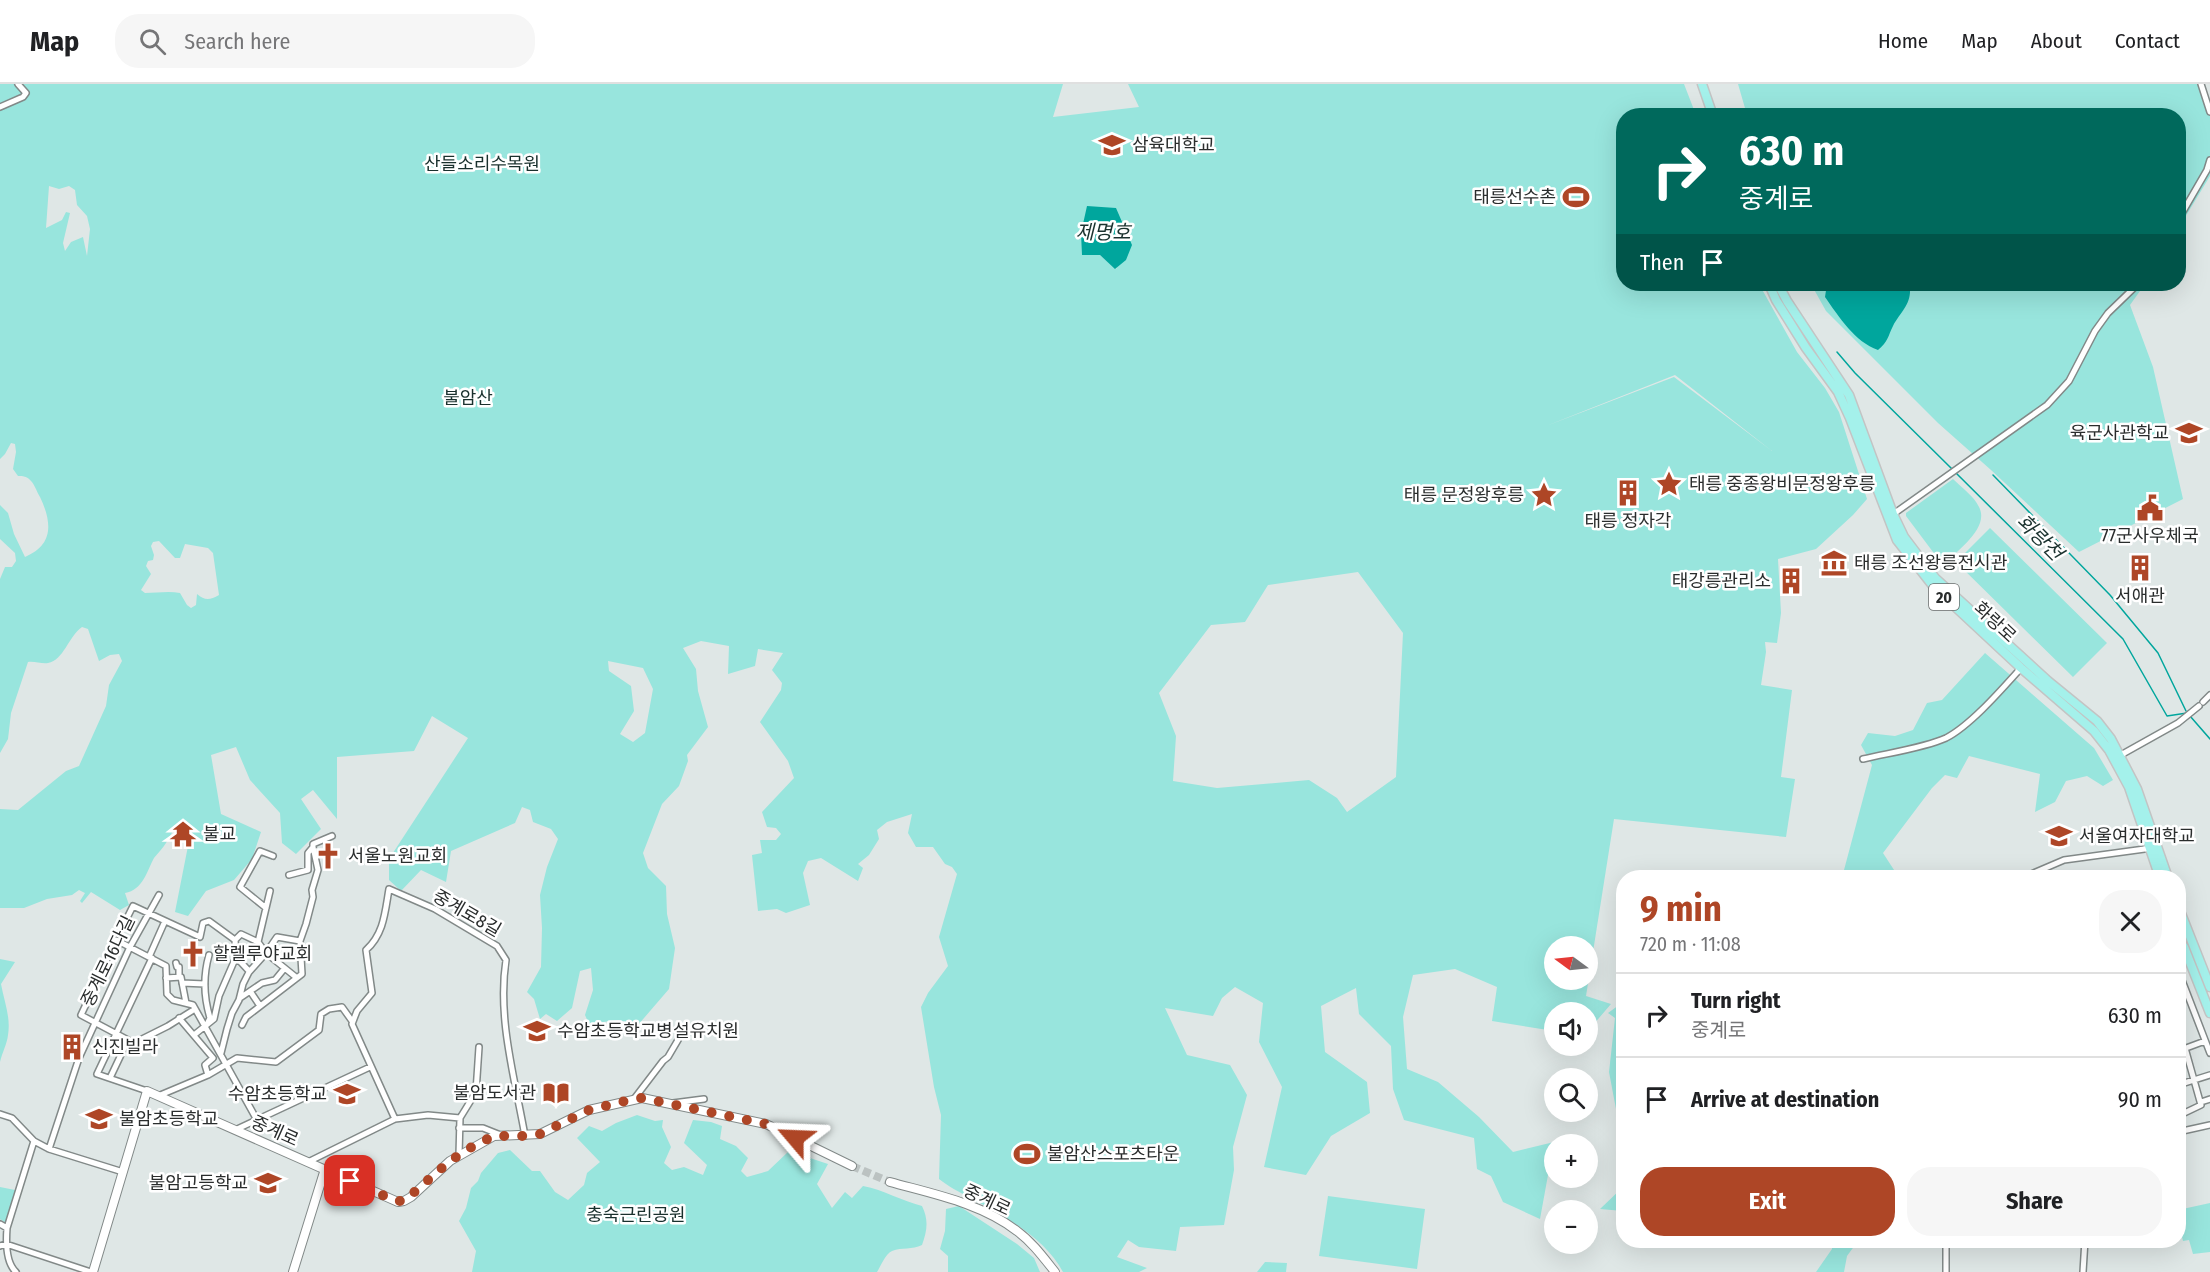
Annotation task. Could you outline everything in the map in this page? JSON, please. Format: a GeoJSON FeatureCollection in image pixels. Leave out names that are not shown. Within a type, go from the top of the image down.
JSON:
{"type":"FeatureCollection","features":[{"type":"Feature","properties":{"kind":"main road"},"geometry":{"type":"LineString","coordinates":[[1696,84],[1704,108]]}},
{"type":"Feature","properties":{"kind":"main road"},"geometry":{"type":"LineString","coordinates":[[1701,84],[1710,108]]}},
{"type":"Feature","properties":{"kind":"main road","name":"화랑로"},"geometry":{"type":"LineString","coordinates":[[1772,291],[1806,348],[1838,392],[1890,516],[1935,578],[2024,665],[2097,721],[2111,739],[2117,757],[2137,789],[2158,870]]}},
{"type":"Feature","properties":{"kind":"main road","name":"화랑로"},"geometry":{"type":"LineString","coordinates":[[1782,291],[1849,395],[1890,516]]}},
{"type":"Feature","properties":{"kind":"main road","name":"화랑로"},"geometry":{"type":"LineString","coordinates":[[2153,848],[2164,870]]}},
{"type":"Feature","properties":{"kind":"main road"},"geometry":{"type":"LineString","coordinates":[[2186,926],[2210,987]]}},
{"type":"Feature","properties":{"kind":"main road"},"geometry":{"type":"LineString","coordinates":[[2186,958],[2210,1013]]}},
{"type":"Feature","properties":{"kind":"street"},"geometry":{"type":"LineString","coordinates":[[0,107],[23,97],[26,93],[18,84]]}},
{"type":"Feature","properties":{"kind":"street"},"geometry":{"type":"LineString","coordinates":[[2200,84],[2210,112]]}},
{"type":"Feature","properties":{"kind":"street"},"geometry":{"type":"LineString","coordinates":[[2186,206],[2207,170],[2210,160]]}},
{"type":"Feature","properties":{"kind":"street"},"geometry":{"type":"LineString","coordinates":[[1890,516],[2047,405],[2069,381],[2095,331],[2108,313],[2131,291]]}},
{"type":"Feature","properties":{"kind":"street"},"geometry":{"type":"LineString","coordinates":[[1863,759],[1946,738],[1999,693],[2024,665]]}},
{"type":"Feature","properties":{"kind":"street"},"geometry":{"type":"LineString","coordinates":[[2117,757],[2178,723],[2210,695]]}},
{"type":"Feature","properties":{"kind":"street"},"geometry":{"type":"LineString","coordinates":[[289,875],[308,870],[308,853],[313,844],[332,836]]}},
{"type":"Feature","properties":{"kind":"street"},"geometry":{"type":"LineString","coordinates":[[242,1025],[246,1017],[302,974],[300,941],[318,870],[313,847]]}},
{"type":"Feature","properties":{"kind":"street"},"geometry":{"type":"LineString","coordinates":[[2041,870],[2064,860],[2153,848]]}},
{"type":"Feature","properties":{"kind":"street"},"geometry":{"type":"LineString","coordinates":[[266,908],[240,886],[260,851],[273,856]]}},
{"type":"Feature","properties":{"kind":"street","name":"중계로8길"},"geometry":{"type":"LineString","coordinates":[[352,1021],[372,993],[366,950],[374,943],[382,927],[389,890],[435,909],[496,946],[506,960],[503,977],[506,1024],[525,1136]]}},
{"type":"Feature","properties":{"kind":"street"},"geometry":{"type":"LineString","coordinates":[[258,942],[270,891]]}},
{"type":"Feature","properties":{"kind":"street","name":"중계로16다길"},"geometry":{"type":"LineString","coordinates":[[49,1149],[79,1058],[130,947],[159,895]]}},
{"type":"Feature","properties":{"kind":"street","name":"중계로16다길"},"geometry":{"type":"LineString","coordinates":[[124,924],[133,906],[148,913]]}},
{"type":"Feature","properties":{"kind":"street"},"geometry":{"type":"LineString","coordinates":[[148,913],[200,937],[203,922],[209,921],[235,940]]}},
{"type":"Feature","properties":{"kind":"street"},"geometry":{"type":"LineString","coordinates":[[3,1245],[92,1272],[147,1091],[97,1074],[151,957],[165,921]]}},
{"type":"Feature","properties":{"kind":"street"},"geometry":{"type":"LineString","coordinates":[[194,1035],[214,1019],[219,996],[236,957],[235,940],[240,934],[258,942],[266,953],[297,978]]}},
{"type":"Feature","properties":{"kind":"street"},"geometry":{"type":"LineString","coordinates":[[221,1053],[232,1013],[249,971],[277,937],[300,941]]}},
{"type":"Feature","properties":{"kind":"street"},"geometry":{"type":"LineString","coordinates":[[206,1004],[194,1007],[134,1043],[81,1015],[116,940],[151,957],[166,966],[167,994],[173,1000],[194,1007],[256,1120]]}},
{"type":"Feature","properties":{"kind":"street"},"geometry":{"type":"LineString","coordinates":[[205,1026],[210,1018],[206,1004],[205,984],[209,955]]}},
{"type":"Feature","properties":{"kind":"street"},"geometry":{"type":"LineString","coordinates":[[236,957],[249,971]]}},
{"type":"Feature","properties":{"kind":"street"},"geometry":{"type":"LineString","coordinates":[[176,963],[179,977],[182,977],[186,1003]]}},
{"type":"Feature","properties":{"kind":"street"},"geometry":{"type":"LineString","coordinates":[[240,998],[262,983],[275,980],[284,969]]}},
{"type":"Feature","properties":{"kind":"street"},"geometry":{"type":"LineString","coordinates":[[166,978],[179,977]]}},
{"type":"Feature","properties":{"kind":"street"},"geometry":{"type":"LineString","coordinates":[[182,983],[205,984]]}},
{"type":"Feature","properties":{"kind":"street"},"geometry":{"type":"LineString","coordinates":[[250,991],[260,1006]]}},
{"type":"Feature","properties":{"kind":"street"},"geometry":{"type":"LineString","coordinates":[[2186,991],[2210,1053]]}},
{"type":"Feature","properties":{"kind":"street"},"geometry":{"type":"LineString","coordinates":[[158,1096],[208,1075],[237,1058],[276,1062],[319,1030],[321,1014],[342,1007],[352,1021],[355,1034],[395,1119]]}},
{"type":"Feature","properties":{"kind":"street"},"geometry":{"type":"LineString","coordinates":[[179,1018],[213,1058],[205,1065],[208,1075]]}},
{"type":"Feature","properties":{"kind":"street"},"geometry":{"type":"LineString","coordinates":[[110,1078],[128,1040]]}},
{"type":"Feature","properties":{"kind":"street"},"geometry":{"type":"LineString","coordinates":[[634,1099],[668,1057],[678,1040]]}},
{"type":"Feature","properties":{"kind":"street"},"geometry":{"type":"LineString","coordinates":[[2186,1048],[2205,1041]]}},
{"type":"Feature","properties":{"kind":"street"},"geometry":{"type":"LineString","coordinates":[[459,1155],[460,1118],[476,1092],[479,1047]]}},
{"type":"Feature","properties":{"kind":"street"},"geometry":{"type":"LineString","coordinates":[[2186,1051],[2201,1102],[2201,1106],[2186,1113]]}},
{"type":"Feature","properties":{"kind":"street"},"geometry":{"type":"LineString","coordinates":[[235,1130],[370,1067]]}},
{"type":"Feature","properties":{"kind":"street"},"geometry":{"type":"LineString","coordinates":[[2186,1083],[2210,1075]]}},
{"type":"Feature","properties":{"kind":"street","name":"중계로"},"geometry":{"type":"LineString","coordinates":[[147,1091],[396,1201],[404,1201],[459,1155],[494,1136],[525,1136],[547,1131],[589,1110],[642,1098],[766,1124],[852,1166]]}},
{"type":"Feature","properties":{"kind":"street"},"geometry":{"type":"LineString","coordinates":[[671,1104],[704,1099]]}},
{"type":"Feature","properties":{"kind":"street"},"geometry":{"type":"LineString","coordinates":[[2201,1102],[2210,1099]]}},
{"type":"Feature","properties":{"kind":"street"},"geometry":{"type":"LineString","coordinates":[[0,1114],[12,1118],[34,1141],[49,1149],[123,1172]]}},
{"type":"Feature","properties":{"kind":"street"},"geometry":{"type":"LineString","coordinates":[[308,1162],[395,1119],[428,1115],[460,1118]]}},
{"type":"Feature","properties":{"kind":"street"},"geometry":{"type":"LineString","coordinates":[[2186,1130],[2210,1125]]}},
{"type":"Feature","properties":{"kind":"street","name":"중계로"},"geometry":{"type":"LineString","coordinates":[[459,1128],[483,1128],[501,1135]]}},
{"type":"Feature","properties":{"kind":"street"},"geometry":{"type":"LineString","coordinates":[[16,1272],[12,1268],[3,1245],[34,1141]]}},
{"type":"Feature","properties":{"kind":"street"},"geometry":{"type":"LineString","coordinates":[[293,1272],[325,1169]]}},
{"type":"Feature","properties":{"kind":"street","name":"중계로"},"geometry":{"type":"LineString","coordinates":[[890,1182],[956,1200],[990,1215],[1016,1230],[1036,1248],[1054,1272]]}},
{"type":"Feature","properties":{"kind":"street"},"geometry":{"type":"LineString","coordinates":[[0,1224],[7,1228]]}},
{"type":"Feature","properties":{"kind":"street"},"geometry":{"type":"LineString","coordinates":[[1946,1248],[1946,1272]]}},
{"type":"Feature","properties":{"kind":"street"},"geometry":{"type":"LineString","coordinates":[[2083,1272],[2084,1248]]}},
{"type":"Feature","properties":{"kind":"street"},"geometry":{"type":"LineString","coordinates":[[65,1272],[68,1264]]}},
{"type":"Feature","properties":{"kind":"green space","name":"불암산"},"geometry":{"type":"Polygon","coordinates":[[[0,84],[1063,84],[1053,117],[1139,107],[1128,84],[1684,84],[1693,108],[1616,108],[1616,291],[1763,291],[1797,352],[1825,388],[1839,412],[1867,499],[1816,549],[1778,559],[1781,613],[1777,643],[1765,642],[1766,652],[1761,685],[1792,690],[1781,777],[1795,779],[1786,837],[1614,819],[1595,936],[1544,936],[1544,990],[1587,990],[1586,996],[1611,1004],[1598,1019],[1598,1002],[1544,1002],[1544,1029],[1492,1021],[1497,987],[1455,969],[1413,975],[1403,1017],[1407,1069],[1438,1082],[1479,1117],[1513,1152],[1544,1144],[1546,1188],[1540,1219],[1503,1202],[1491,1176],[1477,1169],[1474,1138],[1404,1120],[1393,1089],[1391,1046],[1359,1014],[1356,988],[1321,1006],[1325,1052],[1367,1082],[1370,1113],[1331,1136],[1306,1175],[1264,1167],[1282,1087],[1259,1042],[1263,1003],[1235,987],[1222,998],[1213,1016],[1165,1008],[1187,1055],[1230,1065],[1247,1095],[1233,1147],[1234,1170],[1224,1225],[1180,1227],[1176,1251],[1139,1247],[1128,1240],[1117,1257],[1147,1268],[1139,1272],[1063,1272],[1046,1248],[1022,1229],[939,1179],[941,1115],[921,1007],[928,993],[948,966],[939,937],[957,874],[952,867],[945,864],[933,847],[916,847],[908,833],[912,814],[887,822],[877,830],[879,839],[869,855],[858,864],[863,868],[858,881],[821,858],[808,861],[803,873],[810,905],[786,913],[777,909],[758,911],[752,855],[762,853],[760,840],[776,840],[781,834],[776,828],[767,827],[762,812],[794,778],[788,761],[760,722],[781,690],[782,683],[772,670],[783,653],[758,649],[755,666],[728,674],[729,646],[701,641],[683,648],[696,669],[698,691],[708,727],[687,755],[688,761],[679,786],[662,804],[643,853],[648,868],[666,886],[667,914],[675,948],[669,989],[638,1025],[618,1020],[589,1024],[585,1015],[593,990],[591,968],[580,971],[572,1008],[557,1021],[546,1014],[540,1019],[534,999],[527,992],[541,967],[540,895],[547,867],[558,839],[551,829],[533,822],[530,810],[522,807],[515,823],[451,851],[446,882],[421,870],[401,891],[389,880],[389,859],[468,738],[432,716],[414,751],[337,757],[337,819],[313,790],[301,799],[321,829],[296,854],[282,843],[280,813],[250,780],[236,747],[211,755],[221,814],[261,832],[252,859],[234,880],[206,891],[188,916],[175,912],[188,846],[193,839],[180,823],[154,858],[140,884],[125,893],[129,905],[120,910],[91,892],[82,903],[80,901],[85,893],[79,890],[72,895],[47,899],[24,908],[0,908],[0,809],[18,810],[66,771],[79,766],[106,706],[109,685],[122,661],[119,654],[110,655],[99,661],[88,629],[82,627],[58,658],[46,663],[28,662],[11,713],[8,739],[0,753],[0,579],[5,567],[12,567],[16,561],[15,553],[0,539],[0,505],[8,513],[14,534],[25,557],[41,546],[48,532],[47,515],[34,485],[30,479],[18,476],[13,469],[16,452],[15,444],[11,443],[0,459],[0,84]],[[49,186],[46,228],[62,220],[66,212],[70,213],[63,243],[65,251],[71,242],[83,237],[87,256],[90,229],[87,216],[77,205],[75,190],[69,186],[59,189],[49,186]],[[1131,245],[1082,255],[1100,255],[1116,269],[1131,245]],[[1675,375],[1546,426],[1674,377],[1772,451],[1675,375]],[[159,541],[153,542],[151,546],[153,560],[148,561],[146,566],[151,574],[141,590],[145,593],[180,593],[191,608],[196,605],[197,594],[208,599],[219,595],[213,553],[208,548],[185,544],[180,558],[175,558],[159,541]],[[1358,572],[1268,585],[1245,622],[1211,625],[1159,693],[1176,736],[1173,781],[1217,788],[1309,780],[1337,798],[1347,812],[1396,777],[1403,633],[1358,572]],[[608,661],[609,671],[631,686],[634,711],[620,734],[633,742],[645,733],[653,689],[643,668],[608,661]]]}},
{"type":"Feature","properties":{"kind":"green space"},"geometry":{"type":"Polygon","coordinates":[[[1738,84],[2200,84],[2210,106],[2210,176],[2186,216],[2186,108],[1745,108],[1738,84]]]}},
{"type":"Feature","properties":{"kind":"green space"},"geometry":{"type":"Polygon","coordinates":[[[1815,291],[2140,291],[2130,305],[2153,367],[2183,499],[2079,552],[1938,423],[1826,311],[1815,291]]]}},
{"type":"Feature","properties":{"kind":"green space"},"geometry":{"type":"Polygon","coordinates":[[[1953,479],[1979,507],[1980,523],[1964,546],[1942,564],[1906,513],[1953,479]]]}},
{"type":"Feature","properties":{"kind":"green space"},"geometry":{"type":"Polygon","coordinates":[[[1990,528],[2107,643],[2073,677],[1956,562],[1990,528]]]}},
{"type":"Feature","properties":{"kind":"green space"},"geometry":{"type":"Polygon","coordinates":[[[1985,653],[2094,748],[2113,780],[2103,786],[2087,776],[2066,781],[2055,802],[2035,812],[2040,774],[1969,756],[1957,778],[1945,775],[1932,788],[1883,853],[1894,870],[1844,870],[1872,765],[1861,745],[1868,733],[1895,736],[1913,730],[1927,703],[1942,700],[1985,653]]]}},
{"type":"Feature","properties":{"kind":"green space"},"geometry":{"type":"Polygon","coordinates":[[[0,959],[15,962],[1,984],[9,1028],[0,1062],[0,959]]]}},
{"type":"Feature","properties":{"kind":"green space"},"geometry":{"type":"Polygon","coordinates":[[[1616,1007],[1616,1109],[1609,1072],[1615,1018],[1608,1013],[1616,1007]]]}},
{"type":"Feature","properties":{"kind":"green space","name":"충숙근린공원"},"geometry":{"type":"Polygon","coordinates":[[[637,1115],[655,1121],[663,1120],[662,1127],[671,1147],[664,1163],[672,1170],[684,1167],[703,1175],[707,1165],[684,1143],[693,1120],[711,1122],[722,1126],[720,1139],[736,1146],[748,1158],[741,1171],[747,1177],[768,1171],[789,1151],[828,1164],[817,1184],[832,1208],[845,1192],[852,1198],[863,1186],[922,1206],[926,1216],[926,1226],[922,1245],[892,1251],[885,1257],[877,1272],[472,1272],[476,1251],[459,1221],[466,1208],[471,1188],[498,1153],[510,1150],[532,1171],[540,1171],[555,1192],[568,1200],[584,1185],[587,1173],[600,1162],[577,1138],[589,1126],[602,1131],[637,1115]]]}},
{"type":"Feature","properties":{"kind":"green space"},"geometry":{"type":"Polygon","coordinates":[[[0,1187],[15,1190],[6,1223],[0,1219],[0,1187]]]}},
{"type":"Feature","properties":{"kind":"green space"},"geometry":{"type":"Polygon","coordinates":[[[1616,1194],[1616,1210],[1600,1209],[1616,1194]]]}},
{"type":"Feature","properties":{"kind":"green space"},"geometry":{"type":"Polygon","coordinates":[[[1328,1196],[1425,1209],[1417,1269],[1319,1256],[1328,1196]]]}},
{"type":"Feature","properties":{"kind":"green space"},"geometry":{"type":"Polygon","coordinates":[[[2210,1203],[2210,1252],[2193,1254],[2189,1240],[2186,1240],[2186,1208],[2210,1203]]]}},
{"type":"Feature","properties":{"kind":"green space"},"geometry":{"type":"Polygon","coordinates":[[[959,1206],[1017,1244],[1034,1258],[1040,1272],[948,1272],[948,1256],[940,1249],[945,1231],[946,1209],[959,1206]]]}},
{"type":"Feature","properties":{"kind":"green space"},"geometry":{"type":"Polygon","coordinates":[[[1853,1248],[1847,1256],[1844,1272],[1816,1272],[1832,1249],[1853,1248]]]}},
{"type":"Feature","properties":{"kind":"green space"},"geometry":{"type":"Polygon","coordinates":[[[1265,1262],[1287,1263],[1286,1272],[1257,1272],[1265,1262]]]}},
{"type":"Feature","properties":{"kind":"water","name":"제명호"},"geometry":{"type":"Polygon","coordinates":[[[1087,206],[1116,208],[1132,245],[1126,260],[1115,269],[1100,255],[1082,255],[1081,233],[1087,206]]]}},
{"type":"Feature","properties":{"kind":"water"},"geometry":{"type":"Polygon","coordinates":[[[1826,291],[1910,291],[1907,304],[1886,342],[1878,350],[1855,335],[1825,297],[1826,291]]]}},
{"type":"Feature","properties":{"kind":"waterway","name":"화랑천"},"geometry":{"type":"LineString","coordinates":[[1837,352],[1855,373],[1952,469]]}},
{"type":"Feature","properties":{"kind":"waterway","name":"화랑천"},"geometry":{"type":"LineString","coordinates":[[1955,472],[2123,639],[2167,716],[2187,713]]}},
{"type":"Feature","properties":{"kind":"waterway"},"geometry":{"type":"LineString","coordinates":[[1993,475],[2110,595],[2158,653],[2186,711]]}},
{"type":"Feature","properties":{"kind":"waterway","name":"화랑천"},"geometry":{"type":"LineString","coordinates":[[2190,716],[2210,739]]}},
{"type":"Feature","properties":{"kind":"tunnel"},"geometry":{"type":"LineString","coordinates":[[852,1166],[890,1182]]}},
{"type":"Feature","properties":{"kind":"place","name":"삼육대학교"},"geometry":{"type":"Point","coordinates":[1112,145]}},
{"type":"Feature","properties":{"kind":"place","name":"태릉선수촌"},"geometry":{"type":"Point","coordinates":[1576,197]}},
{"type":"Feature","properties":{"kind":"place","name":"육군사관학교"},"geometry":{"type":"Point","coordinates":[2189,433]}},
{"type":"Feature","properties":{"kind":"place","name":"태릉 중종왕비문정왕후릉"},"geometry":{"type":"Point","coordinates":[1669,484]}},
{"type":"Feature","properties":{"kind":"place","name":"태릉 정자각"},"geometry":{"type":"Point","coordinates":[1628,493]}},
{"type":"Feature","properties":{"kind":"place","name":"태릉 문정왕후릉"},"geometry":{"type":"Point","coordinates":[1544,495]}},
{"type":"Feature","properties":{"kind":"place","name":"77군사우체국"},"geometry":{"type":"Point","coordinates":[2150,508]}},
{"type":"Feature","properties":{"kind":"place","name":"태릉 조선왕릉전시관"},"geometry":{"type":"Point","coordinates":[1834,563]}},
{"type":"Feature","properties":{"kind":"place","name":"서애관"},"geometry":{"type":"Point","coordinates":[2140,568]}},
{"type":"Feature","properties":{"kind":"place","name":"태강릉관리소"},"geometry":{"type":"Point","coordinates":[1791,581]}},
{"type":"Feature","properties":{"kind":"place","name":"불교"},"geometry":{"type":"Point","coordinates":[183,834]}},
{"type":"Feature","properties":{"kind":"place","name":"서울여자대학교"},"geometry":{"type":"Point","coordinates":[2059,836]}},
{"type":"Feature","properties":{"kind":"place","name":"서울노원교회"},"geometry":{"type":"Point","coordinates":[328,856]}},
{"type":"Feature","properties":{"kind":"place","name":"할렐루야교회"},"geometry":{"type":"Point","coordinates":[193,954]}},
{"type":"Feature","properties":{"kind":"place","name":"수암초등학교병설유치원"},"geometry":{"type":"Point","coordinates":[537,1031]}},
{"type":"Feature","properties":{"kind":"place","name":"신진빌라"},"geometry":{"type":"Point","coordinates":[72,1047]}},
{"type":"Feature","properties":{"kind":"place","name":"불암도서관"},"geometry":{"type":"Point","coordinates":[556,1093]}},
{"type":"Feature","properties":{"kind":"place","name":"수암초등학교"},"geometry":{"type":"Point","coordinates":[347,1094]}},
{"type":"Feature","properties":{"kind":"place","name":"불암초등학교"},"geometry":{"type":"Point","coordinates":[99,1119]}},
{"type":"Feature","properties":{"kind":"place","name":"불암산스포츠타운"},"geometry":{"type":"Point","coordinates":[1027,1154]}},
{"type":"Feature","properties":{"kind":"place","name":"불암고등학교"},"geometry":{"type":"Point","coordinates":[268,1183]}},
{"type":"Feature","properties":{"kind":"route"},"geometry":{"type":"LineString","coordinates":[[350,1181],[398,1202],[404,1201],[450,1161],[494,1136],[540,1134],[589,1110],[642,1098],[766,1124],[795,1138]]}},
{"type":"Feature","properties":{"kind":"park label","name":"산들소리수목원"},"geometry":{"type":"Point","coordinates":[482,164]}}]}
